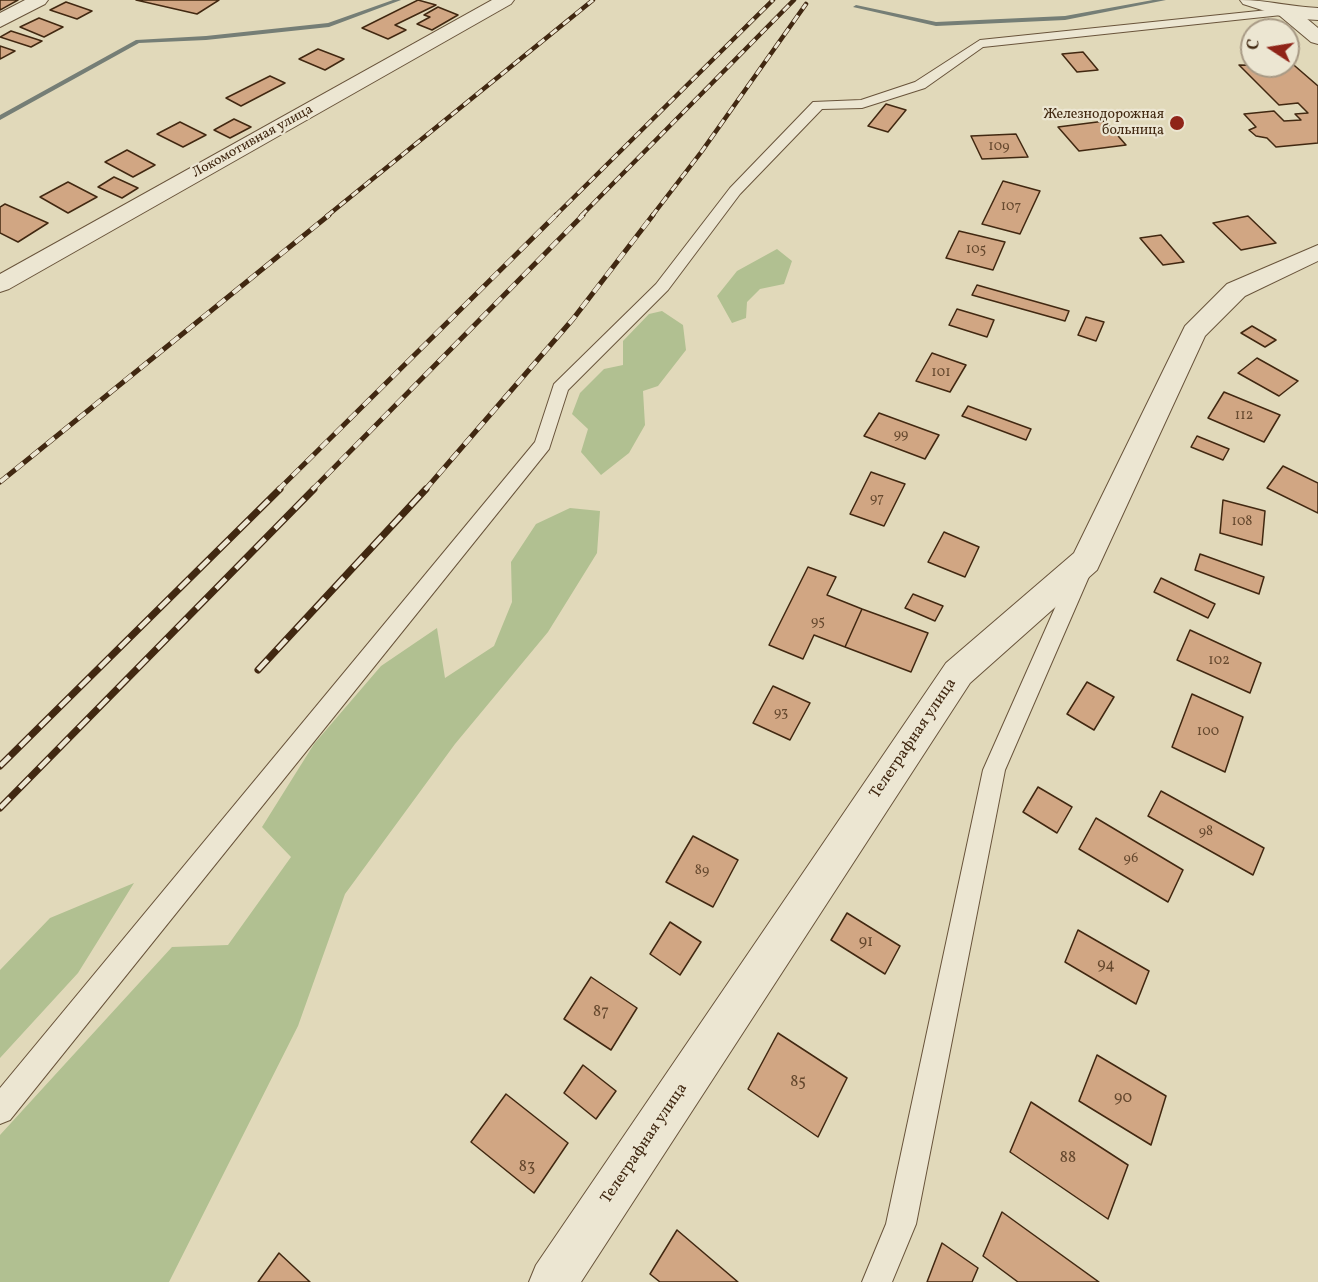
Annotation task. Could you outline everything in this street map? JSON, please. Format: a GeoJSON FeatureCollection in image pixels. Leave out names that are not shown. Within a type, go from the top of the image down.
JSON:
{"type":"FeatureCollection","features":[{"type":"Feature","properties":{"kind":"street"},"geometry":{"type":"LineString","coordinates":[[0,21],[39,0]]}},
{"type":"Feature","properties":{"kind":"street","name":"Локомотивная улица"},"geometry":{"type":"LineString","coordinates":[[0,284],[505,0]]}},
{"type":"Feature","properties":{"kind":"street"},"geometry":{"type":"LineString","coordinates":[[1249,0],[1287,12],[1318,14]]}},
{"type":"Feature","properties":{"kind":"street"},"geometry":{"type":"LineString","coordinates":[[1287,12],[1318,38]]}},
{"type":"Feature","properties":{"kind":"street","name":"Телеграфная улица"},"geometry":{"type":"LineString","coordinates":[[552,1282],[958,673],[1086,561],[1194,332],[1236,290],[1318,252]]}},
{"type":"Feature","properties":{"kind":"lane"},"geometry":{"type":"LineString","coordinates":[[0,1110],[543,444],[560,388],[662,287],[735,191],[818,105],[862,104],[920,85],[980,44],[1287,12]]}},
{"type":"Feature","properties":{"kind":"lane"},"geometry":{"type":"LineString","coordinates":[[878,1282],[901,1224],[994,770],[1086,561]]}},
{"type":"Feature","properties":{"kind":"green space"},"geometry":{"type":"Polygon","coordinates":[[[777,249],[792,261],[784,284],[760,289],[747,302],[746,318],[732,323],[717,296],[737,271],[777,249]]]}},
{"type":"Feature","properties":{"kind":"green space"},"geometry":{"type":"Polygon","coordinates":[[[662,311],[683,325],[686,350],[658,386],[643,391],[645,425],[629,453],[601,475],[581,452],[588,429],[572,414],[580,393],[604,369],[623,365],[623,341],[649,314],[662,311]]]}},
{"type":"Feature","properties":{"kind":"green space"},"geometry":{"type":"Polygon","coordinates":[[[570,508],[600,511],[597,553],[548,632],[455,744],[345,894],[298,1026],[169,1282],[0,1282],[0,1135],[172,947],[228,945],[291,857],[262,827],[314,744],[381,666],[437,628],[445,678],[494,646],[512,602],[511,562],[536,524],[570,508]]]}},
{"type":"Feature","properties":{"kind":"green space"},"geometry":{"type":"Polygon","coordinates":[[[134,883],[78,973],[0,1058],[0,970],[50,918],[134,883]]]}},
{"type":"Feature","properties":{"kind":"building"},"geometry":{"type":"Polygon","coordinates":[[[0,0],[18,0],[0,10],[0,0]]]}},
{"type":"Feature","properties":{"kind":"building"},"geometry":{"type":"Polygon","coordinates":[[[136,0],[219,0],[197,14],[136,0]]]}},
{"type":"Feature","properties":{"kind":"building"},"geometry":{"type":"Polygon","coordinates":[[[418,0],[436,5],[395,25],[406,30],[388,39],[362,28],[418,0]]]}},
{"type":"Feature","properties":{"kind":"building"},"geometry":{"type":"Polygon","coordinates":[[[66,2],[92,11],[77,19],[50,10],[66,2]]]}},
{"type":"Feature","properties":{"kind":"building"},"geometry":{"type":"Polygon","coordinates":[[[438,7],[458,15],[432,30],[417,24],[430,17],[424,15],[438,7]]]}},
{"type":"Feature","properties":{"kind":"building"},"geometry":{"type":"Polygon","coordinates":[[[39,18],[63,27],[44,37],[20,27],[39,18]]]}},
{"type":"Feature","properties":{"kind":"building"},"geometry":{"type":"Polygon","coordinates":[[[11,31],[42,41],[31,47],[0,37],[11,31]]]}},
{"type":"Feature","properties":{"kind":"building"},"geometry":{"type":"Polygon","coordinates":[[[0,46],[15,51],[0,59],[0,46]]]}},
{"type":"Feature","properties":{"kind":"building"},"geometry":{"type":"Polygon","coordinates":[[[318,49],[344,59],[325,70],[299,59],[318,49]]]}},
{"type":"Feature","properties":{"kind":"building"},"geometry":{"type":"Polygon","coordinates":[[[1083,52],[1098,70],[1077,72],[1062,54],[1083,52]]]}},
{"type":"Feature","properties":{"kind":"building"},"geometry":{"type":"Polygon","coordinates":[[[1300,70],[1318,86],[1318,143],[1276,147],[1267,138],[1256,136],[1249,130],[1256,127],[1244,114],[1274,111],[1284,121],[1301,120],[1295,114],[1308,113],[1298,103],[1279,105],[1252,78],[1300,78],[1300,70]]]}},
{"type":"Feature","properties":{"kind":"building"},"geometry":{"type":"Polygon","coordinates":[[[270,76],[285,83],[241,106],[226,98],[270,76]]]}},
{"type":"Feature","properties":{"kind":"building"},"geometry":{"type":"Polygon","coordinates":[[[886,104],[906,110],[888,132],[868,126],[886,104]]]}},
{"type":"Feature","properties":{"kind":"building"},"geometry":{"type":"Polygon","coordinates":[[[234,119],[251,127],[230,138],[214,130],[234,119]]]}},
{"type":"Feature","properties":{"kind":"building"},"geometry":{"type":"Polygon","coordinates":[[[1105,121],[1126,145],[1079,151],[1058,127],[1105,121]]]}},
{"type":"Feature","properties":{"kind":"building"},"geometry":{"type":"Polygon","coordinates":[[[180,122],[206,135],[183,147],[157,134],[180,122]]]}},
{"type":"Feature","properties":{"kind":"building"},"geometry":{"type":"Polygon","coordinates":[[[1016,134],[1028,157],[982,159],[971,136],[1016,134]]]}},
{"type":"Feature","properties":{"kind":"building"},"geometry":{"type":"Polygon","coordinates":[[[127,150],[155,165],[133,177],[105,162],[127,150]]]}},
{"type":"Feature","properties":{"kind":"building"},"geometry":{"type":"Polygon","coordinates":[[[114,177],[138,188],[122,198],[98,187],[114,177]]]}},
{"type":"Feature","properties":{"kind":"building"},"geometry":{"type":"Polygon","coordinates":[[[1003,181],[1040,191],[1020,234],[982,224],[1003,181]]]}},
{"type":"Feature","properties":{"kind":"building"},"geometry":{"type":"Polygon","coordinates":[[[68,182],[97,197],[68,213],[40,197],[68,182]]]}},
{"type":"Feature","properties":{"kind":"building"},"geometry":{"type":"Polygon","coordinates":[[[5,204],[48,223],[18,242],[0,233],[0,207],[5,204]]]}},
{"type":"Feature","properties":{"kind":"building"},"geometry":{"type":"Polygon","coordinates":[[[1248,216],[1276,243],[1241,250],[1213,223],[1248,216]]]}},
{"type":"Feature","properties":{"kind":"building"},"geometry":{"type":"Polygon","coordinates":[[[959,231],[1005,242],[993,270],[946,258],[959,231]]]}},
{"type":"Feature","properties":{"kind":"building"},"geometry":{"type":"Polygon","coordinates":[[[1161,235],[1184,262],[1163,265],[1140,238],[1161,235]]]}},
{"type":"Feature","properties":{"kind":"building"},"geometry":{"type":"Polygon","coordinates":[[[977,285],[1069,311],[1065,321],[972,295],[977,285]]]}},
{"type":"Feature","properties":{"kind":"building"},"geometry":{"type":"Polygon","coordinates":[[[957,309],[994,320],[987,337],[949,325],[957,309]]]}},
{"type":"Feature","properties":{"kind":"building"},"geometry":{"type":"Polygon","coordinates":[[[1086,317],[1104,322],[1096,341],[1078,335],[1086,317]]]}},
{"type":"Feature","properties":{"kind":"building"},"geometry":{"type":"Polygon","coordinates":[[[1252,326],[1276,340],[1265,347],[1241,333],[1252,326]]]}},
{"type":"Feature","properties":{"kind":"building"},"geometry":{"type":"Polygon","coordinates":[[[932,353],[966,365],[950,392],[916,381],[932,353]]]}},
{"type":"Feature","properties":{"kind":"building"},"geometry":{"type":"Polygon","coordinates":[[[1257,358],[1298,381],[1279,396],[1238,373],[1257,358]]]}},
{"type":"Feature","properties":{"kind":"building"},"geometry":{"type":"Polygon","coordinates":[[[1224,392],[1280,415],[1264,442],[1208,418],[1224,392]]]}},
{"type":"Feature","properties":{"kind":"building"},"geometry":{"type":"Polygon","coordinates":[[[968,406],[1031,429],[1026,440],[962,416],[968,406]]]}},
{"type":"Feature","properties":{"kind":"building"},"geometry":{"type":"Polygon","coordinates":[[[879,413],[939,435],[925,459],[864,436],[879,413]]]}},
{"type":"Feature","properties":{"kind":"building"},"geometry":{"type":"Polygon","coordinates":[[[1197,436],[1229,449],[1223,460],[1191,447],[1197,436]]]}},
{"type":"Feature","properties":{"kind":"building"},"geometry":{"type":"Polygon","coordinates":[[[1283,466],[1318,483],[1318,513],[1267,488],[1283,466]]]}},
{"type":"Feature","properties":{"kind":"building"},"geometry":{"type":"Polygon","coordinates":[[[871,472],[905,484],[884,526],[850,514],[871,472]]]}},
{"type":"Feature","properties":{"kind":"building"},"geometry":{"type":"Polygon","coordinates":[[[1223,500],[1265,511],[1262,545],[1220,533],[1223,500]]]}},
{"type":"Feature","properties":{"kind":"building"},"geometry":{"type":"Polygon","coordinates":[[[944,532],[979,547],[965,577],[928,562],[944,532]]]}},
{"type":"Feature","properties":{"kind":"building"},"geometry":{"type":"Polygon","coordinates":[[[1200,554],[1264,577],[1259,594],[1195,570],[1200,554]]]}},
{"type":"Feature","properties":{"kind":"building"},"geometry":{"type":"Polygon","coordinates":[[[808,567],[836,577],[827,595],[862,609],[845,647],[814,635],[803,659],[769,645],[808,567]]]}},
{"type":"Feature","properties":{"kind":"building"},"geometry":{"type":"Polygon","coordinates":[[[1161,578],[1215,604],[1208,618],[1154,592],[1161,578]]]}},
{"type":"Feature","properties":{"kind":"building"},"geometry":{"type":"Polygon","coordinates":[[[913,594],[943,606],[935,621],[905,608],[913,594]]]}},
{"type":"Feature","properties":{"kind":"building"},"geometry":{"type":"Polygon","coordinates":[[[862,609],[928,633],[911,672],[845,647],[862,609]]]}},
{"type":"Feature","properties":{"kind":"building"},"geometry":{"type":"Polygon","coordinates":[[[1190,630],[1261,663],[1250,693],[1177,660],[1190,630]]]}},
{"type":"Feature","properties":{"kind":"building"},"geometry":{"type":"Polygon","coordinates":[[[1087,682],[1114,697],[1094,730],[1067,714],[1087,682]]]}},
{"type":"Feature","properties":{"kind":"building"},"geometry":{"type":"Polygon","coordinates":[[[773,686],[810,703],[790,740],[753,723],[773,686]]]}},
{"type":"Feature","properties":{"kind":"building"},"geometry":{"type":"Polygon","coordinates":[[[1192,694],[1243,717],[1225,772],[1172,747],[1192,694]]]}},
{"type":"Feature","properties":{"kind":"building"},"geometry":{"type":"Polygon","coordinates":[[[1038,787],[1072,807],[1057,833],[1023,812],[1038,787]]]}},
{"type":"Feature","properties":{"kind":"building"},"geometry":{"type":"Polygon","coordinates":[[[1161,791],[1264,848],[1253,875],[1148,816],[1161,791]]]}},
{"type":"Feature","properties":{"kind":"building"},"geometry":{"type":"Polygon","coordinates":[[[1096,818],[1183,870],[1168,902],[1079,849],[1096,818]]]}},
{"type":"Feature","properties":{"kind":"building"},"geometry":{"type":"Polygon","coordinates":[[[693,836],[738,860],[713,907],[666,882],[693,836]]]}},
{"type":"Feature","properties":{"kind":"building"},"geometry":{"type":"Polygon","coordinates":[[[847,913],[900,946],[885,974],[831,940],[847,913]]]}},
{"type":"Feature","properties":{"kind":"building"},"geometry":{"type":"Polygon","coordinates":[[[670,922],[701,942],[680,975],[650,954],[670,922]]]}},
{"type":"Feature","properties":{"kind":"building"},"geometry":{"type":"Polygon","coordinates":[[[1078,930],[1149,971],[1136,1004],[1065,962],[1078,930]]]}},
{"type":"Feature","properties":{"kind":"building"},"geometry":{"type":"Polygon","coordinates":[[[591,977],[637,1008],[611,1050],[564,1019],[591,977]]]}},
{"type":"Feature","properties":{"kind":"building"},"geometry":{"type":"Polygon","coordinates":[[[778,1033],[847,1078],[818,1137],[748,1089],[778,1033]]]}},
{"type":"Feature","properties":{"kind":"building"},"geometry":{"type":"Polygon","coordinates":[[[1097,1055],[1166,1096],[1151,1145],[1079,1101],[1097,1055]]]}},
{"type":"Feature","properties":{"kind":"building"},"geometry":{"type":"Polygon","coordinates":[[[583,1065],[616,1091],[596,1119],[564,1093],[583,1065]]]}},
{"type":"Feature","properties":{"kind":"building"},"geometry":{"type":"Polygon","coordinates":[[[506,1094],[568,1143],[534,1193],[471,1142],[506,1094]]]}},
{"type":"Feature","properties":{"kind":"building"},"geometry":{"type":"Polygon","coordinates":[[[1031,1102],[1128,1165],[1108,1219],[1010,1152],[1031,1102]]]}},
{"type":"Feature","properties":{"kind":"building"},"geometry":{"type":"Polygon","coordinates":[[[1002,1212],[1099,1282],[1018,1282],[983,1256],[1002,1212]]]}},
{"type":"Feature","properties":{"kind":"building"},"geometry":{"type":"Polygon","coordinates":[[[677,1230],[738,1282],[660,1282],[650,1274],[677,1230]]]}},
{"type":"Feature","properties":{"kind":"building"},"geometry":{"type":"Polygon","coordinates":[[[942,1243],[978,1268],[972,1282],[927,1282],[942,1243]]]}},
{"type":"Feature","properties":{"kind":"building"},"geometry":{"type":"Polygon","coordinates":[[[279,1253],[310,1282],[258,1282],[279,1253]]]}},
{"type":"Feature","properties":{"kind":"waterway"},"geometry":{"type":"LineString","coordinates":[[0,118],[138,41],[206,38],[329,25],[398,0]]}},
{"type":"Feature","properties":{"kind":"waterway"},"geometry":{"type":"LineString","coordinates":[[856,7],[936,24],[1065,18],[1163,0]]}},
{"type":"Feature","properties":{"kind":"railway"},"geometry":{"type":"LineString","coordinates":[[327,216],[593,0]]}},
{"type":"Feature","properties":{"kind":"railway"},"geometry":{"type":"LineString","coordinates":[[555,216],[773,0]]}},
{"type":"Feature","properties":{"kind":"railway"},"geometry":{"type":"LineString","coordinates":[[581,216],[794,0]]}},
{"type":"Feature","properties":{"kind":"railway"},"geometry":{"type":"LineString","coordinates":[[652,216],[702,151],[806,4]]}},
{"type":"Feature","properties":{"kind":"railway"},"geometry":{"type":"LineString","coordinates":[[0,482],[329,215]]}},
{"type":"Feature","properties":{"kind":"railway"},"geometry":{"type":"LineString","coordinates":[[278,490],[556,215]]}},
{"type":"Feature","properties":{"kind":"railway"},"geometry":{"type":"LineString","coordinates":[[312,490],[583,215]]}},
{"type":"Feature","properties":{"kind":"railway"},"geometry":{"type":"LineString","coordinates":[[425,490],[573,319],[653,215]]}},
{"type":"Feature","properties":{"kind":"railway"},"geometry":{"type":"LineString","coordinates":[[0,766],[280,489]]}},
{"type":"Feature","properties":{"kind":"railway"},"geometry":{"type":"LineString","coordinates":[[0,808],[314,489]]}},
{"type":"Feature","properties":{"kind":"railway"},"geometry":{"type":"LineString","coordinates":[[258,670],[426,489]]}},
{"type":"Feature","properties":{"kind":"place","name":"Железнодорожная больница"},"geometry":{"type":"Point","coordinates":[1177,123]}}]}
